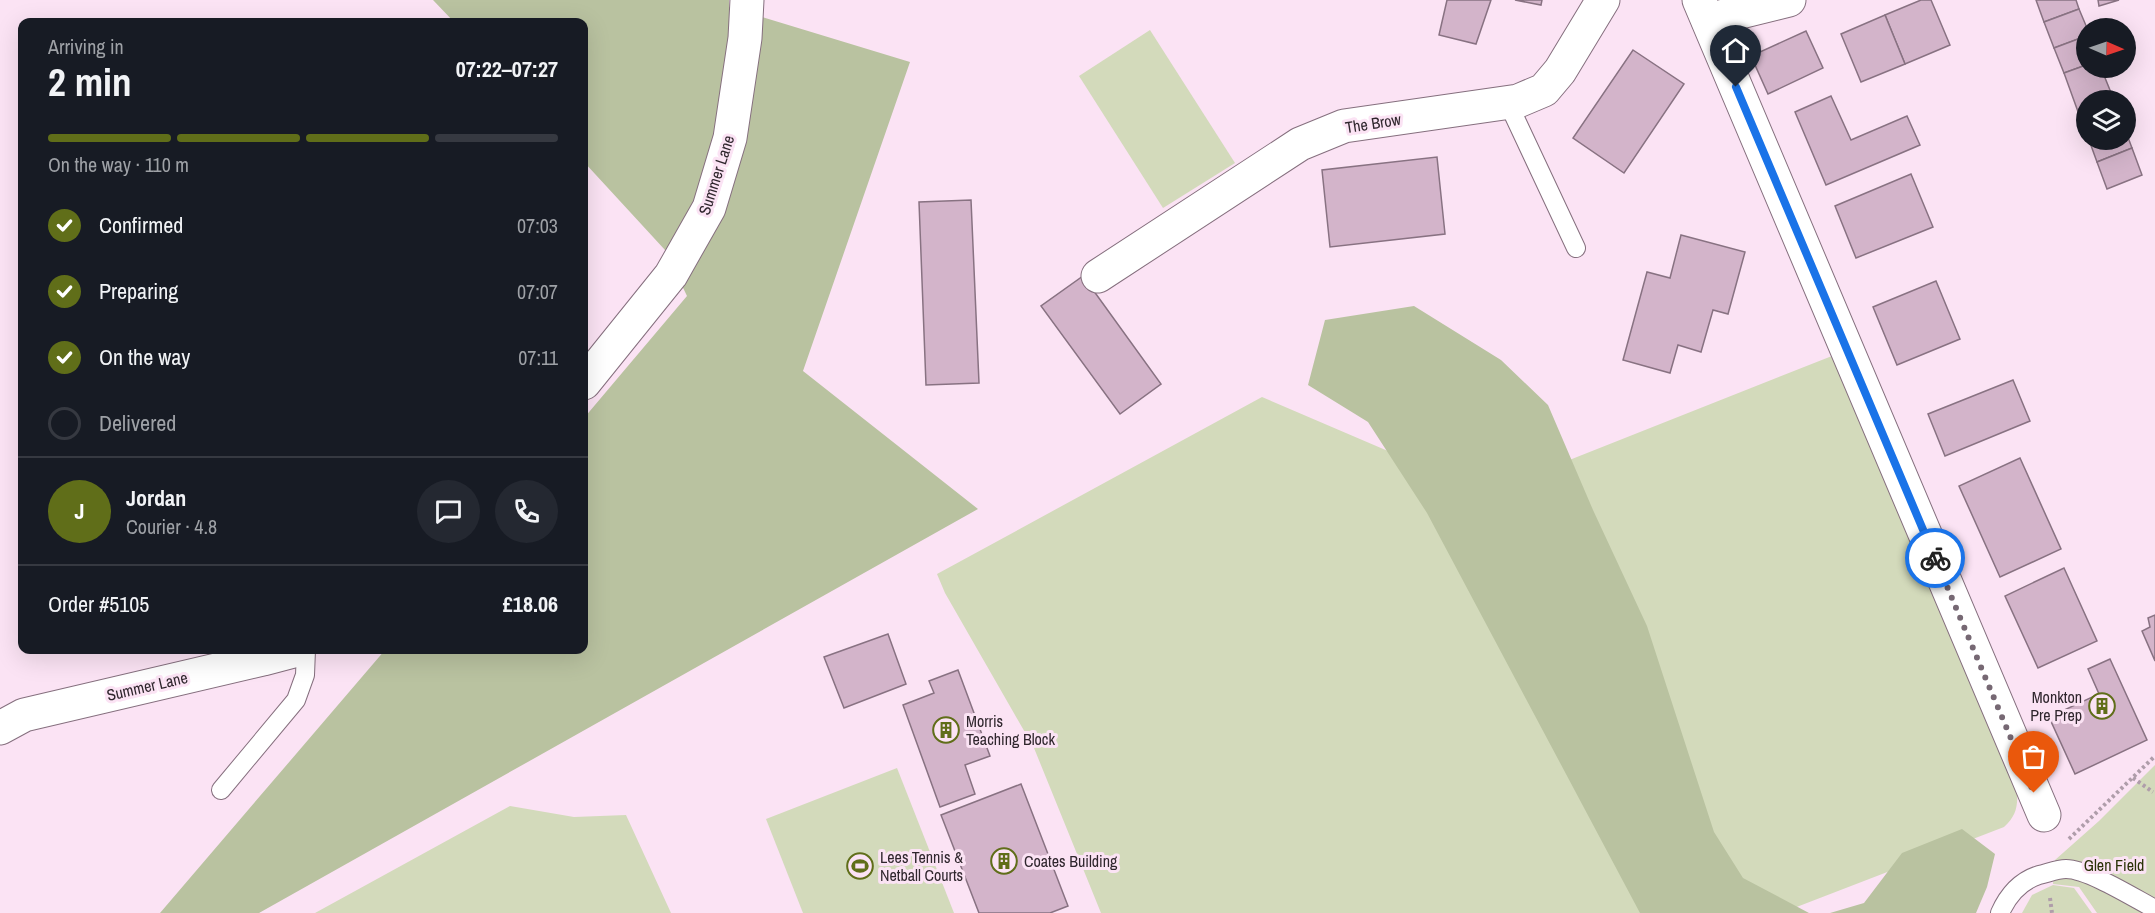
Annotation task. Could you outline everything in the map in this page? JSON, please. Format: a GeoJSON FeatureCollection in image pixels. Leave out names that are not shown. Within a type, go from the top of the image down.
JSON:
{"type":"FeatureCollection","features":[{"type":"Feature","properties":{"kind":"street","name":"Summer Lane"},"geometry":{"type":"LineString","coordinates":[[588,378],[671,275],[709,208],[730,138],[745,38],[747,0]]}},
{"type":"Feature","properties":{"kind":"street","name":"The Brow"},"geometry":{"type":"LineString","coordinates":[[1098,276],[1300,144],[1344,126],[1509,103],[1544,90],[1560,71],[1603,0]]}},
{"type":"Feature","properties":{"kind":"street"},"geometry":{"type":"LineString","coordinates":[[1789,0],[1703,10],[2043,815]]}},
{"type":"Feature","properties":{"kind":"street","name":"Summer Lane"},"geometry":{"type":"LineString","coordinates":[[0,728],[24,715],[282,654]]}},
{"type":"Feature","properties":{"kind":"lane"},"geometry":{"type":"LineString","coordinates":[[1509,103],[1576,248]]}},
{"type":"Feature","properties":{"kind":"lane"},"geometry":{"type":"LineString","coordinates":[[221,790],[296,700],[305,675],[306,654]]}},
{"type":"Feature","properties":{"kind":"lane"},"geometry":{"type":"LineString","coordinates":[[1998,910],[2017,887],[2033,877],[2068,869],[2103,882],[2155,909]]}},
{"type":"Feature","properties":{"kind":"path"},"geometry":{"type":"LineString","coordinates":[[2066,842],[2155,756]]}},
{"type":"Feature","properties":{"kind":"path"},"geometry":{"type":"LineString","coordinates":[[2133,778],[2153,792]]}},
{"type":"Feature","properties":{"kind":"green space"},"geometry":{"type":"Polygon","coordinates":[[[433,0],[729,0],[729,7],[910,62],[803,371],[978,509],[259,913],[160,913],[382,654],[588,654],[588,413],[687,296],[665,250],[588,166],[588,18],[450,18],[433,0]]]}},
{"type":"Feature","properties":{"kind":"green space"},"geometry":{"type":"Polygon","coordinates":[[[1150,30],[1235,163],[1163,208],[1079,76],[1150,30]]]}},
{"type":"Feature","properties":{"kind":"green space"},"geometry":{"type":"Polygon","coordinates":[[[1414,306],[1501,360],[1548,405],[1593,510],[1647,626],[1714,832],[1743,878],[1809,913],[1640,913],[1427,513],[1368,422],[1308,385],[1325,320],[1414,306]]]}},
{"type":"Feature","properties":{"kind":"green space"},"geometry":{"type":"Polygon","coordinates":[[[1837,354],[2017,793],[2017,803],[2011,820],[2004,827],[1781,913],[1101,913],[1034,748],[945,593],[937,574],[1262,397],[1486,493],[1837,354]]]}},
{"type":"Feature","properties":{"kind":"green space","name":"Glen Field"},"geometry":{"type":"Polygon","coordinates":[[[2155,765],[2155,913],[2097,913],[2079,887],[2053,884],[2055,860],[2099,821],[2155,765]]]}},
{"type":"Feature","properties":{"kind":"green space","name":"Lees Tennis & Netball Courts"},"geometry":{"type":"Polygon","coordinates":[[[897,768],[954,913],[803,913],[766,819],[897,768]]]}},
{"type":"Feature","properties":{"kind":"green space"},"geometry":{"type":"Polygon","coordinates":[[[510,806],[574,817],[626,815],[671,913],[315,913],[510,806]]]}},
{"type":"Feature","properties":{"kind":"green space"},"geometry":{"type":"Polygon","coordinates":[[[1962,829],[1995,854],[1987,887],[1976,913],[1830,913],[1864,903],[1902,853],[1962,829]]]}},
{"type":"Feature","properties":{"kind":"green space"},"geometry":{"type":"Polygon","coordinates":[[[2053,885],[2074,888],[2092,913],[2022,913],[2032,895],[2053,885]]]}},
{"type":"Feature","properties":{"kind":"building"},"geometry":{"type":"Polygon","coordinates":[[[1447,0],[1491,0],[1476,44],[1439,35],[1447,0]]]}},
{"type":"Feature","properties":{"kind":"building"},"geometry":{"type":"Polygon","coordinates":[[[1515,0],[1542,0],[1541,5],[1515,0]]]}},
{"type":"Feature","properties":{"kind":"building"},"geometry":{"type":"Polygon","coordinates":[[[1921,0],[1931,0],[1950,45],[1905,64],[1885,15],[1921,0]]]}},
{"type":"Feature","properties":{"kind":"building"},"geometry":{"type":"Polygon","coordinates":[[[2036,0],[2076,0],[2079,9],[2044,22],[2036,0]]]}},
{"type":"Feature","properties":{"kind":"building"},"geometry":{"type":"Polygon","coordinates":[[[2098,0],[2119,0],[2099,6],[2098,0]]]}},
{"type":"Feature","properties":{"kind":"building"},"geometry":{"type":"Polygon","coordinates":[[[2079,9],[2083,18],[2076,18],[2076,40],[2054,48],[2044,22],[2079,9]]]}},
{"type":"Feature","properties":{"kind":"building"},"geometry":{"type":"Polygon","coordinates":[[[1885,15],[1905,64],[1861,82],[1841,34],[1885,15]]]}},
{"type":"Feature","properties":{"kind":"building"},"geometry":{"type":"Polygon","coordinates":[[[1806,31],[1823,68],[1768,94],[1751,56],[1806,31]]]}},
{"type":"Feature","properties":{"kind":"building"},"geometry":{"type":"Polygon","coordinates":[[[2076,40],[2076,69],[2064,73],[2054,48],[2076,40]]]}},
{"type":"Feature","properties":{"kind":"building"},"geometry":{"type":"Polygon","coordinates":[[[1633,50],[1684,84],[1624,173],[1573,138],[1633,50]]]}},
{"type":"Feature","properties":{"kind":"building"},"geometry":{"type":"Polygon","coordinates":[[[2076,69],[2076,78],[2105,78],[2110,90],[2076,90],[2076,106],[2064,73],[2076,69]]]}},
{"type":"Feature","properties":{"kind":"building"},"geometry":{"type":"Polygon","coordinates":[[[1831,96],[1851,140],[1907,116],[1920,145],[1826,185],[1795,112],[1831,96]]]}},
{"type":"Feature","properties":{"kind":"building"},"geometry":{"type":"Polygon","coordinates":[[[2093,150],[2127,150],[2097,162],[2093,150]]]}},
{"type":"Feature","properties":{"kind":"building"},"geometry":{"type":"Polygon","coordinates":[[[2127,150],[2133,150],[2142,175],[2107,189],[2097,162],[2127,150]]]}},
{"type":"Feature","properties":{"kind":"building"},"geometry":{"type":"Polygon","coordinates":[[[1437,157],[1445,234],[1330,247],[1322,170],[1437,157]]]}},
{"type":"Feature","properties":{"kind":"building"},"geometry":{"type":"Polygon","coordinates":[[[1911,174],[1933,227],[1856,258],[1835,206],[1911,174]]]}},
{"type":"Feature","properties":{"kind":"building"},"geometry":{"type":"Polygon","coordinates":[[[971,200],[979,383],[926,385],[919,202],[971,200]]]}},
{"type":"Feature","properties":{"kind":"building"},"geometry":{"type":"Polygon","coordinates":[[[1681,235],[1745,252],[1728,314],[1713,310],[1701,352],[1678,345],[1670,373],[1623,360],[1647,272],[1670,278],[1681,235]]]}},
{"type":"Feature","properties":{"kind":"building"},"geometry":{"type":"Polygon","coordinates":[[[1083,276],[1161,384],[1120,414],[1041,306],[1083,276]]]}},
{"type":"Feature","properties":{"kind":"building"},"geometry":{"type":"Polygon","coordinates":[[[1936,281],[1960,339],[1897,365],[1873,307],[1936,281]]]}},
{"type":"Feature","properties":{"kind":"building"},"geometry":{"type":"Polygon","coordinates":[[[2013,380],[2030,421],[1945,456],[1928,414],[2013,380]]]}},
{"type":"Feature","properties":{"kind":"building"},"geometry":{"type":"Polygon","coordinates":[[[2020,458],[2061,549],[2000,577],[1959,486],[2020,458]]]}},
{"type":"Feature","properties":{"kind":"building"},"geometry":{"type":"Polygon","coordinates":[[[2064,568],[2097,641],[2038,668],[2005,596],[2064,568]]]}},
{"type":"Feature","properties":{"kind":"building"},"geometry":{"type":"Polygon","coordinates":[[[2155,615],[2155,661],[2142,631],[2150,627],[2148,618],[2155,615]]]}},
{"type":"Feature","properties":{"kind":"building"},"geometry":{"type":"Polygon","coordinates":[[[888,634],[906,684],[844,708],[824,657],[888,634]]]}},
{"type":"Feature","properties":{"kind":"building","name":"Monkton Pre Prep"},"geometry":{"type":"Polygon","coordinates":[[[2110,659],[2147,740],[2075,774],[2049,717],[2099,694],[2088,669],[2110,659]]]}},
{"type":"Feature","properties":{"kind":"building","name":"Morris Teaching Block"},"geometry":{"type":"Polygon","coordinates":[[[958,670],[990,756],[965,765],[975,794],[940,807],[903,705],[934,693],[929,681],[958,670]]]}},
{"type":"Feature","properties":{"kind":"building","name":"Coates Building"},"geometry":{"type":"Polygon","coordinates":[[[1021,784],[1068,906],[1050,913],[979,913],[941,815],[1021,784]]]}},
{"type":"Feature","properties":{"kind":"way so far"},"geometry":{"type":"LineString","coordinates":[[1935,558],[2034,793]]}},
{"type":"Feature","properties":{"kind":"place","name":"Monkton Pre Prep"},"geometry":{"type":"Point","coordinates":[2102,706]}},
{"type":"Feature","properties":{"kind":"place","name":"Morris Teaching Block"},"geometry":{"type":"Point","coordinates":[946,730]}},
{"type":"Feature","properties":{"kind":"place","name":"Coates Building"},"geometry":{"type":"Point","coordinates":[1004,861]}},
{"type":"Feature","properties":{"kind":"place","name":"Lees Tennis & Netball Courts"},"geometry":{"type":"Point","coordinates":[860,866]}},
{"type":"Feature","properties":{"kind":"route"},"geometry":{"type":"LineString","coordinates":[[1736,87],[1935,558]]}}]}
